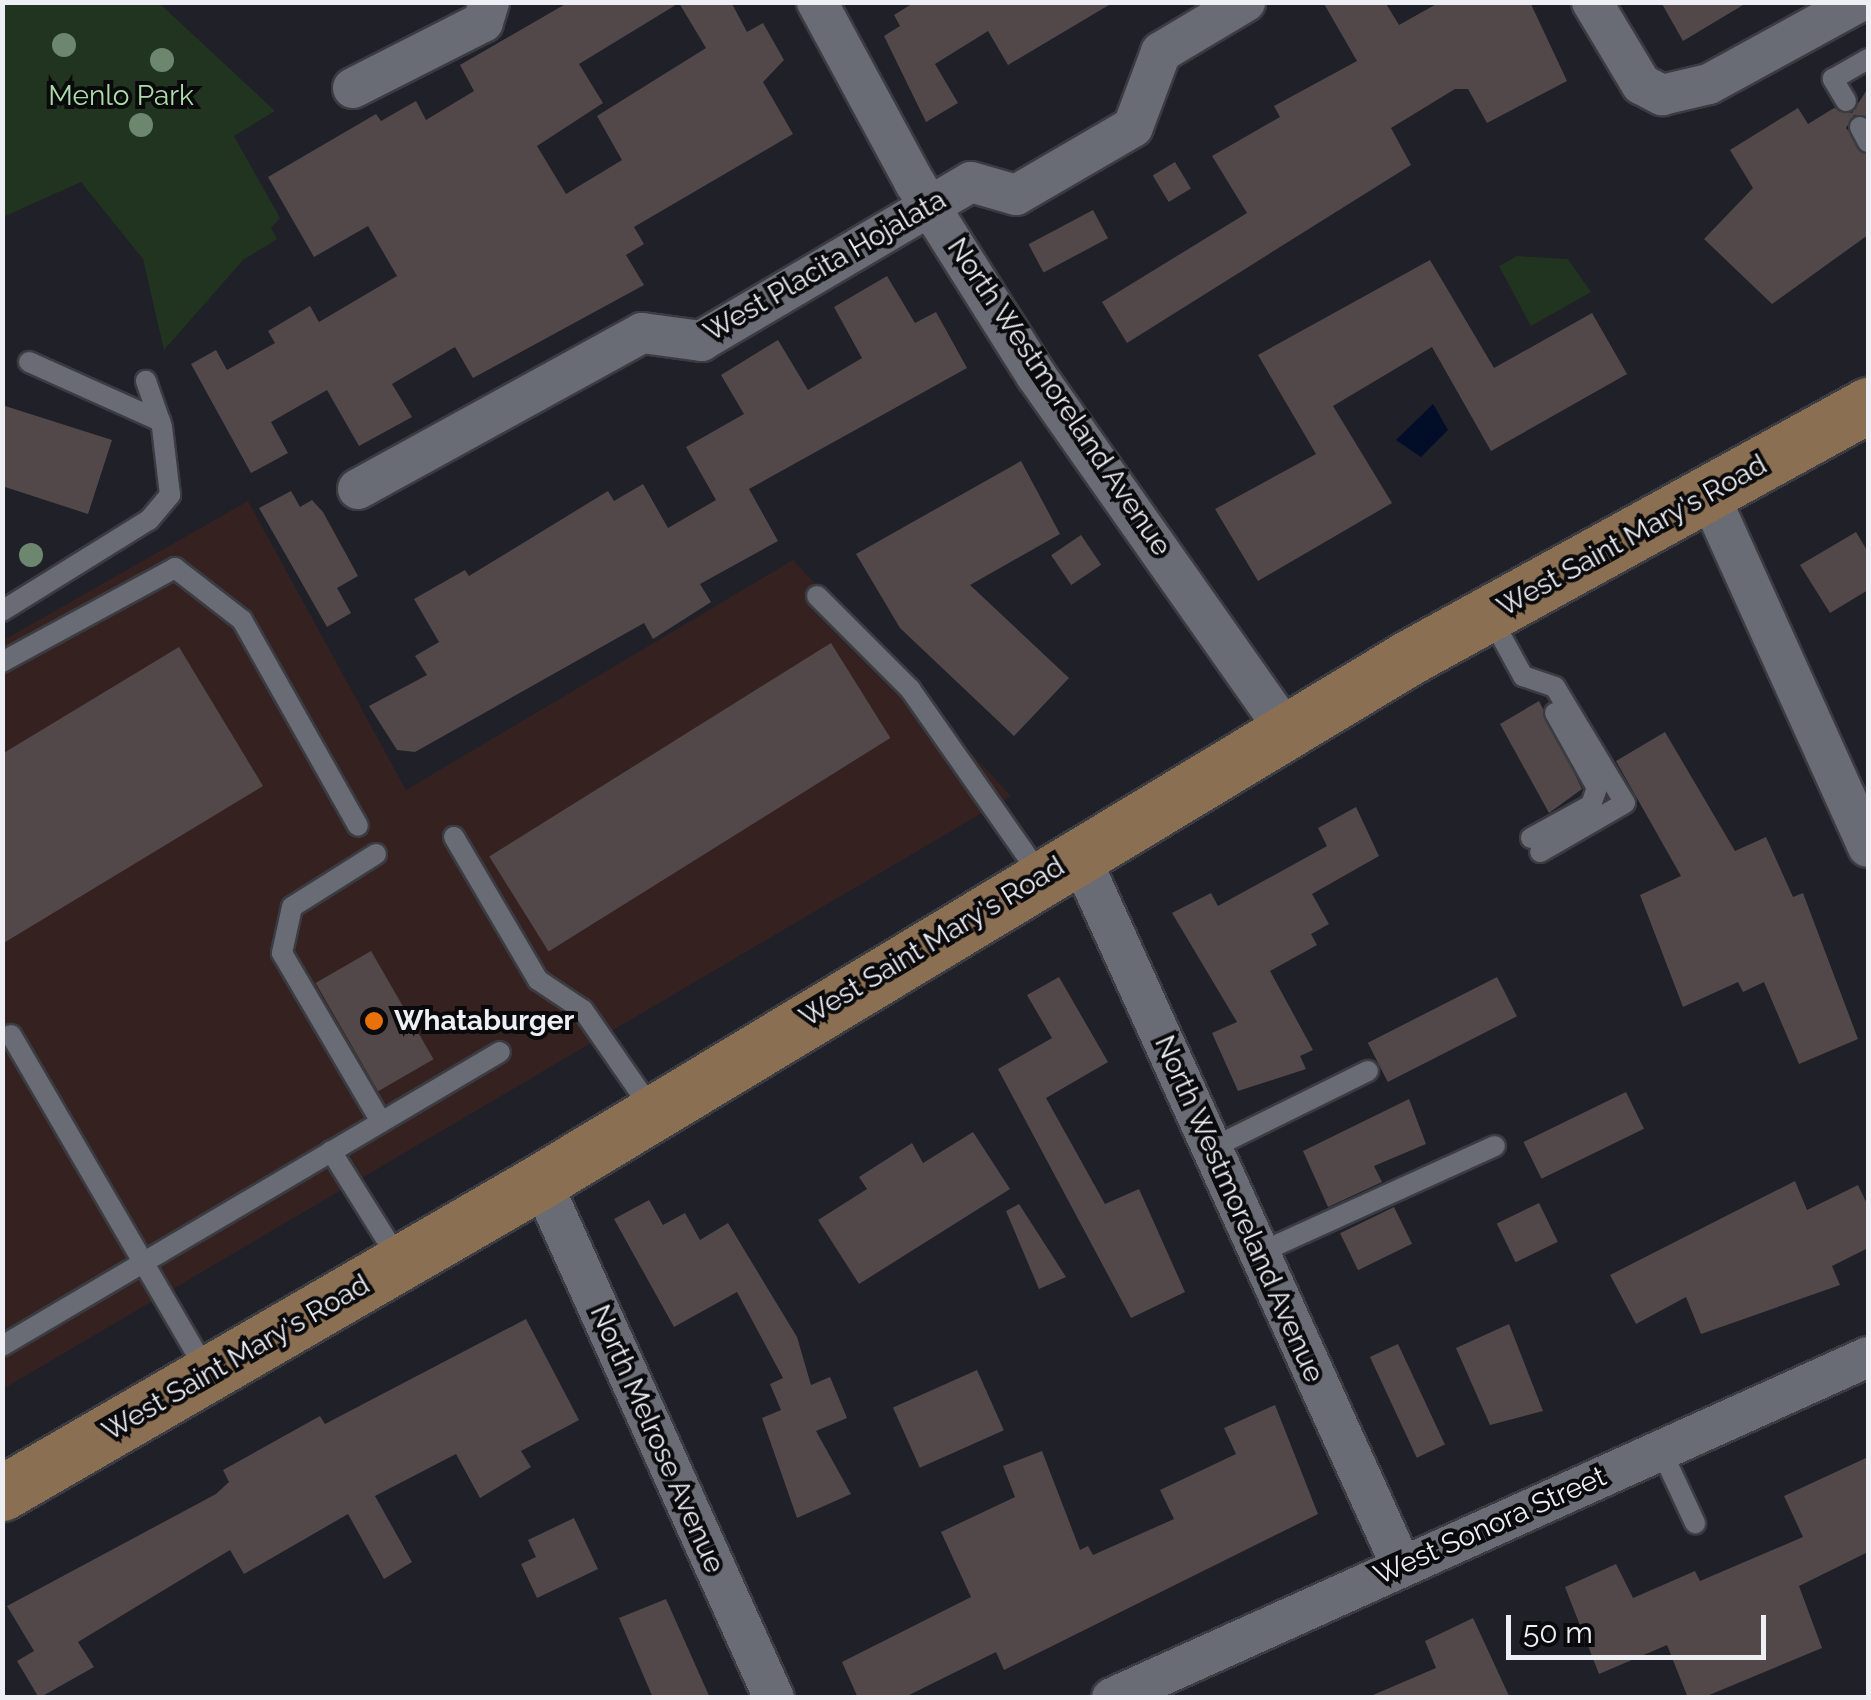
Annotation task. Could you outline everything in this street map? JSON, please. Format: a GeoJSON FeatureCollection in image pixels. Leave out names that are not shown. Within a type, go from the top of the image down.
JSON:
{"type":"FeatureCollection","features":[{"type":"Feature","properties":{"kind":"main road","name":"West Saint Mary's Road"},"geometry":{"type":"LineString","coordinates":[[2,1494],[541,1181],[1060,864],[1286,731],[1488,614],[1868,405]]}},
{"type":"Feature","properties":{"kind":"street"},"geometry":{"type":"LineString","coordinates":[[353,88],[483,22],[490,2]]}},
{"type":"Feature","properties":{"kind":"street","name":"North Westmoreland Avenue"},"geometry":{"type":"LineString","coordinates":[[817,2],[930,206],[1036,374],[1286,731]]}},
{"type":"Feature","properties":{"kind":"street","name":"West Placita Hojalata"},"geometry":{"type":"LineString","coordinates":[[358,488],[642,333],[701,341],[971,182],[1016,194],[1133,127],[1161,52],[1244,2]]}},
{"type":"Feature","properties":{"kind":"street"},"geometry":{"type":"LineString","coordinates":[[1592,2],[1641,84],[1662,95],[1709,84],[1859,2]]}},
{"type":"Feature","properties":{"kind":"street"},"geometry":{"type":"LineString","coordinates":[[1709,494],[1868,847]]}},
{"type":"Feature","properties":{"kind":"street","name":"North Westmoreland Avenue"},"geometry":{"type":"LineString","coordinates":[[1060,864],[1212,1148],[1401,1566]]}},
{"type":"Feature","properties":{"kind":"street","name":"North Melrose Avenue"},"geometry":{"type":"LineString","coordinates":[[541,1181],[774,1698]]}},
{"type":"Feature","properties":{"kind":"street","name":"West Sonora Street"},"geometry":{"type":"LineString","coordinates":[[1112,1698],[1868,1357]]}},
{"type":"Feature","properties":{"kind":"lane"},"geometry":{"type":"LineString","coordinates":[[1846,101],[1833,79],[1868,59]]}},
{"type":"Feature","properties":{"kind":"lane"},"geometry":{"type":"LineString","coordinates":[[29,362],[160,421]]}},
{"type":"Feature","properties":{"kind":"lane"},"geometry":{"type":"LineString","coordinates":[[2,611],[149,520],[170,495],[160,421],[146,381]]}},
{"type":"Feature","properties":{"kind":"lane"},"geometry":{"type":"LineString","coordinates":[[2,662],[175,568],[242,620],[358,826]]}},
{"type":"Feature","properties":{"kind":"lane"},"geometry":{"type":"LineString","coordinates":[[817,596],[910,689],[958,758],[1060,864]]}},
{"type":"Feature","properties":{"kind":"lane"},"geometry":{"type":"LineString","coordinates":[[1488,614],[1523,676],[1555,687],[1624,802],[1536,845],[1591,805],[1597,788],[1537,681]]}},
{"type":"Feature","properties":{"kind":"lane"},"geometry":{"type":"LineString","coordinates":[[454,837],[538,980],[583,1010],[654,1112]]}},
{"type":"Feature","properties":{"kind":"lane"},"geometry":{"type":"LineString","coordinates":[[376,854],[292,907],[282,954],[381,1122]]}},
{"type":"Feature","properties":{"kind":"lane"},"geometry":{"type":"LineString","coordinates":[[11,1035],[140,1264],[208,1374]]}},
{"type":"Feature","properties":{"kind":"lane"},"geometry":{"type":"LineString","coordinates":[[2,1346],[500,1052]]}},
{"type":"Feature","properties":{"kind":"lane"},"geometry":{"type":"LineString","coordinates":[[1212,1148],[1368,1071]]}},
{"type":"Feature","properties":{"kind":"lane"},"geometry":{"type":"LineString","coordinates":[[1259,1253],[1495,1146]]}},
{"type":"Feature","properties":{"kind":"lane"},"geometry":{"type":"LineString","coordinates":[[331,1151],[400,1262]]}},
{"type":"Feature","properties":{"kind":"lane"},"geometry":{"type":"LineString","coordinates":[[1661,1450],[1695,1523]]}},
{"type":"Feature","properties":{"kind":"shaded area"},"geometry":{"type":"Polygon","coordinates":[[[248,501],[406,790],[793,560],[1011,796],[3,1389],[2,641],[248,501]]]}},
{"type":"Feature","properties":{"kind":"green space","name":"Menlo Park"},"geometry":{"type":"Polygon","coordinates":[[[2,3],[159,3],[275,111],[234,136],[280,218],[271,228],[277,239],[243,260],[164,350],[143,259],[81,182],[3,217],[2,3]]]}},
{"type":"Feature","properties":{"kind":"green space"},"geometry":{"type":"Polygon","coordinates":[[[1517,256],[1568,259],[1591,292],[1531,326],[1499,266],[1517,256]]]}},
{"type":"Feature","properties":{"kind":"water"},"geometry":{"type":"Polygon","coordinates":[[[1433,404],[1448,430],[1421,457],[1396,440],[1433,404]]]}},
{"type":"Feature","properties":{"kind":"building"},"geometry":{"type":"Polygon","coordinates":[[[569,2],[731,2],[747,32],[763,23],[784,60],[763,82],[793,134],[634,227],[644,244],[626,255],[644,285],[473,378],[455,347],[392,384],[412,417],[359,446],[327,390],[271,422],[288,453],[251,473],[191,364],[216,350],[227,370],[275,343],[268,331],[310,306],[319,322],[397,276],[368,226],[314,257],[268,177],[376,114],[381,121],[416,101],[426,120],[474,91],[460,65],[569,2]],[[679,3],[579,64],[603,103],[537,146],[566,194],[622,160],[597,116],[706,48],[679,3]]]}},
{"type":"Feature","properties":{"kind":"building"},"geometry":{"type":"Polygon","coordinates":[[[915,2],[1114,2],[1008,65],[988,31],[935,64],[958,103],[926,122],[884,36],[900,26],[894,15],[915,2]]]}},
{"type":"Feature","properties":{"kind":"building"},"geometry":{"type":"Polygon","coordinates":[[[1323,2],[1385,2],[1399,25],[1440,2],[1530,2],[1567,81],[1487,123],[1468,89],[1455,89],[1391,128],[1411,165],[1127,343],[1102,302],[1247,213],[1212,156],[1280,117],[1274,106],[1357,61],[1323,2]]]}},
{"type":"Feature","properties":{"kind":"building"},"geometry":{"type":"Polygon","coordinates":[[[1661,2],[1748,2],[1683,41],[1661,2]]]}},
{"type":"Feature","properties":{"kind":"building"},"geometry":{"type":"Polygon","coordinates":[[[1868,88],[1868,116],[1854,115],[1846,128],[1868,156],[1868,235],[1772,304],[1704,239],[1753,188],[1730,150],[1798,108],[1808,124],[1834,108],[1852,113],[1868,88]]]}},
{"type":"Feature","properties":{"kind":"building"},"geometry":{"type":"Polygon","coordinates":[[[1175,162],[1191,189],[1169,202],[1153,175],[1175,162]]]}},
{"type":"Feature","properties":{"kind":"building"},"geometry":{"type":"Polygon","coordinates":[[[1093,210],[1108,238],[1044,273],[1029,244],[1093,210]]]}},
{"type":"Feature","properties":{"kind":"building"},"geometry":{"type":"Polygon","coordinates":[[[1430,260],[1494,368],[1592,313],[1627,374],[1491,451],[1432,347],[1333,406],[1392,503],[1258,581],[1215,509],[1316,454],[1258,355],[1430,260]]]}},
{"type":"Feature","properties":{"kind":"building"},"geometry":{"type":"Polygon","coordinates":[[[887,276],[915,323],[936,312],[967,368],[749,489],[778,541],[700,584],[711,602],[653,639],[644,623],[415,752],[397,750],[369,706],[427,675],[415,656],[439,642],[414,599],[465,570],[469,576],[608,491],[614,501],[643,484],[668,528],[716,500],[686,447],[744,414],[721,375],[778,340],[808,390],[862,358],[834,307],[887,276]]]}},
{"type":"Feature","properties":{"kind":"building"},"geometry":{"type":"Polygon","coordinates":[[[2,405],[112,440],[88,514],[2,486],[2,405]]]}},
{"type":"Feature","properties":{"kind":"building"},"geometry":{"type":"Polygon","coordinates":[[[1021,461],[1060,534],[970,585],[1069,678],[1014,736],[900,628],[856,554],[1021,461]]]}},
{"type":"Feature","properties":{"kind":"building"},"geometry":{"type":"Polygon","coordinates":[[[291,491],[300,507],[312,500],[323,512],[358,576],[337,588],[351,613],[327,627],[259,508],[291,491]]]}},
{"type":"Feature","properties":{"kind":"building"},"geometry":{"type":"Polygon","coordinates":[[[1856,532],[1868,552],[1868,590],[1830,613],[1800,565],[1856,532]]]}},
{"type":"Feature","properties":{"kind":"building"},"geometry":{"type":"Polygon","coordinates":[[[1081,535],[1101,565],[1071,585],[1051,555],[1081,535]]]}},
{"type":"Feature","properties":{"kind":"building"},"geometry":{"type":"Polygon","coordinates":[[[831,643],[890,738],[549,952],[489,857],[831,643]]]}},
{"type":"Feature","properties":{"kind":"building"},"geometry":{"type":"Polygon","coordinates":[[[179,647],[263,786],[2,944],[2,754],[179,647]]]}},
{"type":"Feature","properties":{"kind":"building"},"geometry":{"type":"Polygon","coordinates":[[[1539,701],[1582,789],[1549,813],[1500,724],[1539,701]]]}},
{"type":"Feature","properties":{"kind":"building"},"geometry":{"type":"Polygon","coordinates":[[[1665,732],[1735,851],[1766,837],[1793,897],[1803,893],[1858,1039],[1799,1064],[1764,982],[1743,992],[1738,982],[1683,1007],[1640,895],[1681,876],[1616,761],[1665,732]]]}},
{"type":"Feature","properties":{"kind":"building"},"geometry":{"type":"Polygon","coordinates":[[[1356,807],[1379,856],[1312,894],[1329,924],[1311,934],[1317,945],[1270,971],[1313,1050],[1300,1056],[1306,1069],[1238,1091],[1212,1033],[1237,1022],[1172,913],[1211,893],[1218,906],[1327,846],[1318,828],[1356,807]]]}},
{"type":"Feature","properties":{"kind":"building","name":"Whataburger"},"geometry":{"type":"Polygon","coordinates":[[[371,951],[434,1059],[378,1091],[316,983],[371,951]]]}},
{"type":"Feature","properties":{"kind":"building"},"geometry":{"type":"Polygon","coordinates":[[[1059,977],[1108,1062],[1046,1098],[1105,1204],[1139,1189],[1185,1292],[1131,1318],[998,1069],[1052,1038],[1027,995],[1059,977]]]}},
{"type":"Feature","properties":{"kind":"building"},"geometry":{"type":"Polygon","coordinates":[[[1497,977],[1517,1016],[1388,1082],[1368,1043],[1497,977]]]}},
{"type":"Feature","properties":{"kind":"building"},"geometry":{"type":"Polygon","coordinates":[[[1626,1092],[1644,1129],[1542,1179],[1524,1142],[1626,1092]]]}},
{"type":"Feature","properties":{"kind":"building"},"geometry":{"type":"Polygon","coordinates":[[[1409,1099],[1426,1144],[1374,1166],[1382,1182],[1328,1207],[1303,1151],[1409,1099]]]}},
{"type":"Feature","properties":{"kind":"building"},"geometry":{"type":"Polygon","coordinates":[[[973,1132],[1010,1189],[859,1284],[818,1220],[867,1189],[859,1177],[912,1143],[923,1163],[973,1132]]]}},
{"type":"Feature","properties":{"kind":"building"},"geometry":{"type":"Polygon","coordinates":[[[1795,1181],[1807,1210],[1858,1185],[1868,1206],[1868,1248],[1832,1266],[1840,1285],[1701,1334],[1686,1297],[1636,1324],[1610,1275],[1795,1181]]]}},
{"type":"Feature","properties":{"kind":"building"},"geometry":{"type":"Polygon","coordinates":[[[649,1200],[663,1225],[685,1213],[700,1240],[728,1223],[797,1337],[811,1385],[830,1377],[847,1418],[816,1431],[851,1494],[797,1518],[762,1418],[781,1410],[770,1384],[783,1378],[737,1292],[674,1327],[614,1219],[649,1200]]]}},
{"type":"Feature","properties":{"kind":"building"},"geometry":{"type":"Polygon","coordinates":[[[1539,1203],[1558,1242],[1516,1262],[1497,1224],[1539,1203]]]}},
{"type":"Feature","properties":{"kind":"building"},"geometry":{"type":"Polygon","coordinates":[[[1019,1204],[1066,1277],[1039,1289],[1006,1211],[1019,1204]]]}},
{"type":"Feature","properties":{"kind":"building"},"geometry":{"type":"Polygon","coordinates":[[[1394,1207],[1412,1244],[1358,1270],[1340,1233],[1394,1207]]]}},
{"type":"Feature","properties":{"kind":"building"},"geometry":{"type":"Polygon","coordinates":[[[526,1319],[579,1420],[521,1451],[531,1467],[480,1498],[456,1454],[375,1496],[412,1562],[384,1579],[348,1514],[244,1574],[230,1550],[78,1642],[94,1667],[39,1698],[17,1661],[34,1651],[7,1606],[216,1494],[229,1482],[223,1470],[320,1416],[325,1424],[526,1319]]]}},
{"type":"Feature","properties":{"kind":"building"},"geometry":{"type":"Polygon","coordinates":[[[1509,1324],[1543,1411],[1490,1425],[1456,1348],[1509,1324]]]}},
{"type":"Feature","properties":{"kind":"building"},"geometry":{"type":"Polygon","coordinates":[[[1398,1344],[1445,1445],[1417,1458],[1370,1357],[1398,1344]]]}},
{"type":"Feature","properties":{"kind":"building"},"geometry":{"type":"Polygon","coordinates":[[[977,1370],[1004,1430],[920,1468],[893,1407],[977,1370]]]}},
{"type":"Feature","properties":{"kind":"building"},"geometry":{"type":"Polygon","coordinates":[[[1275,1405],[1318,1514],[1004,1670],[996,1652],[903,1698],[858,1698],[842,1662],[971,1597],[941,1532],[1015,1497],[1003,1466],[1042,1451],[1080,1550],[1088,1546],[1093,1555],[1174,1519],[1160,1490],[1236,1454],[1224,1428],[1275,1405]]]}},
{"type":"Feature","properties":{"kind":"building"},"geometry":{"type":"Polygon","coordinates":[[[1868,1457],[1868,1552],[1799,1586],[1822,1648],[1702,1698],[1688,1698],[1667,1645],[1599,1674],[1565,1587],[1616,1564],[1633,1598],[1695,1571],[1700,1581],[1803,1537],[1784,1496],[1868,1457]]]}},
{"type":"Feature","properties":{"kind":"building"},"geometry":{"type":"Polygon","coordinates":[[[574,1518],[598,1569],[537,1598],[521,1564],[536,1557],[528,1540],[574,1518]]]}},
{"type":"Feature","properties":{"kind":"building"},"geometry":{"type":"Polygon","coordinates":[[[666,1599],[710,1698],[653,1698],[619,1618],[666,1599]]]}},
{"type":"Feature","properties":{"kind":"building"},"geometry":{"type":"Polygon","coordinates":[[[1473,1618],[1510,1698],[1366,1698],[1436,1668],[1425,1641],[1473,1618]]]}},
{"type":"Feature","properties":{"kind":"place","name":"Whataburger"},"geometry":{"type":"Point","coordinates":[374,1021]}}]}
